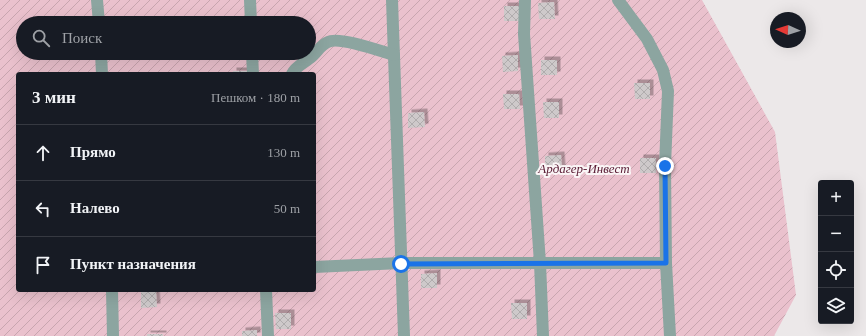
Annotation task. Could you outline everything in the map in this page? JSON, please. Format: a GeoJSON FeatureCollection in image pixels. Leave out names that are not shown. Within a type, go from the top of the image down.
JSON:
{"type":"FeatureCollection","features":[{"type":"Feature","properties":{"kind":"street"},"geometry":{"type":"LineString","coordinates":[[97,0],[98,16]]}},
{"type":"Feature","properties":{"kind":"street"},"geometry":{"type":"LineString","coordinates":[[250,0],[251,16]]}},
{"type":"Feature","properties":{"kind":"street"},"geometry":{"type":"LineString","coordinates":[[392,0],[404,336]]}},
{"type":"Feature","properties":{"kind":"street"},"geometry":{"type":"LineString","coordinates":[[525,0],[524,34],[540,263],[543,336]]}},
{"type":"Feature","properties":{"kind":"street"},"geometry":{"type":"LineString","coordinates":[[618,0],[647,39],[663,70],[668,91],[665,166],[666,263],[670,336]]}},
{"type":"Feature","properties":{"kind":"street"},"geometry":{"type":"LineString","coordinates":[[316,51],[329,41],[340,41],[394,55]]}},
{"type":"Feature","properties":{"kind":"street"},"geometry":{"type":"LineString","coordinates":[[101,60],[102,72]]}},
{"type":"Feature","properties":{"kind":"street"},"geometry":{"type":"LineString","coordinates":[[252,60],[253,72]]}},
{"type":"Feature","properties":{"kind":"street"},"geometry":{"type":"LineString","coordinates":[[293,72],[295,68],[307,60]]}},
{"type":"Feature","properties":{"kind":"street"},"geometry":{"type":"LineString","coordinates":[[316,266],[401,264],[666,263]]}},
{"type":"Feature","properties":{"kind":"street"},"geometry":{"type":"LineString","coordinates":[[112,292],[113,336]]}},
{"type":"Feature","properties":{"kind":"street"},"geometry":{"type":"LineString","coordinates":[[266,292],[268,336]]}},
{"type":"Feature","properties":{"kind":"green space","name":"Ардагер-Инвест"},"geometry":{"type":"Polygon","coordinates":[[[0,0],[702,0],[775,132],[796,295],[774,336],[0,336],[0,0]]]}},
{"type":"Feature","properties":{"kind":"building"},"geometry":{"type":"Polygon","coordinates":[[[554,2],[555,19],[539,19],[538,3],[554,2]]]}},
{"type":"Feature","properties":{"kind":"building"},"geometry":{"type":"Polygon","coordinates":[[[504,6],[520,6],[520,21],[504,21],[504,6]]]}},
{"type":"Feature","properties":{"kind":"building"},"geometry":{"type":"Polygon","coordinates":[[[518,55],[518,71],[503,72],[502,56],[518,55]]]}},
{"type":"Feature","properties":{"kind":"building"},"geometry":{"type":"Polygon","coordinates":[[[541,60],[557,60],[557,75],[541,75],[541,60]]]}},
{"type":"Feature","properties":{"kind":"building"},"geometry":{"type":"Polygon","coordinates":[[[233,71],[249,71],[249,72],[233,71]]]}},
{"type":"Feature","properties":{"kind":"building"},"geometry":{"type":"Polygon","coordinates":[[[634,83],[650,83],[650,99],[635,99],[634,83]]]}},
{"type":"Feature","properties":{"kind":"building"},"geometry":{"type":"Polygon","coordinates":[[[503,94],[519,94],[520,109],[504,109],[503,94]]]}},
{"type":"Feature","properties":{"kind":"building"},"geometry":{"type":"Polygon","coordinates":[[[543,102],[559,102],[559,118],[544,118],[543,102]]]}},
{"type":"Feature","properties":{"kind":"building"},"geometry":{"type":"Polygon","coordinates":[[[424,112],[425,127],[408,128],[408,113],[424,112]]]}},
{"type":"Feature","properties":{"kind":"building"},"geometry":{"type":"Polygon","coordinates":[[[561,155],[562,170],[545,171],[545,156],[561,155]]]}},
{"type":"Feature","properties":{"kind":"building"},"geometry":{"type":"Polygon","coordinates":[[[640,158],[656,158],[656,173],[640,173],[640,158]]]}},
{"type":"Feature","properties":{"kind":"building"},"geometry":{"type":"Polygon","coordinates":[[[437,273],[437,288],[421,288],[421,274],[437,273]]]}},
{"type":"Feature","properties":{"kind":"building"},"geometry":{"type":"Polygon","coordinates":[[[141,292],[156,292],[157,307],[141,308],[141,292]]]}},
{"type":"Feature","properties":{"kind":"building"},"geometry":{"type":"Polygon","coordinates":[[[511,303],[527,303],[527,319],[512,319],[511,303]]]}},
{"type":"Feature","properties":{"kind":"building"},"geometry":{"type":"Polygon","coordinates":[[[275,313],[291,313],[291,329],[276,329],[275,313]]]}},
{"type":"Feature","properties":{"kind":"building"},"geometry":{"type":"Polygon","coordinates":[[[257,330],[257,336],[242,336],[242,331],[257,330]]]}},
{"type":"Feature","properties":{"kind":"building"},"geometry":{"type":"Polygon","coordinates":[[[147,334],[163,334],[163,336],[147,336],[147,334]]]}},
{"type":"Feature","properties":{"kind":"route"},"geometry":{"type":"LineString","coordinates":[[401,264],[666,263],[665,166]]}}]}
